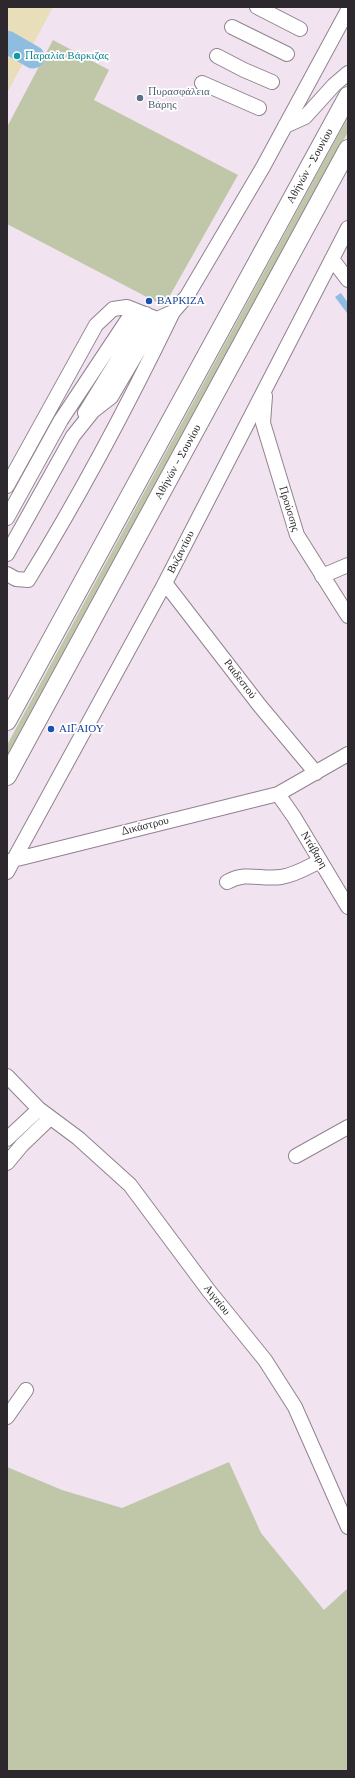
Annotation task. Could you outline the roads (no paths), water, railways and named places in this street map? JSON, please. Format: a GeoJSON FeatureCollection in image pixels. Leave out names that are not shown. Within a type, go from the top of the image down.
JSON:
{"type":"FeatureCollection","features":[{"type":"Feature","properties":{"kind":"main road","name":"Αθήνών - Σουνίου"},"geometry":{"type":"LineString","coordinates":[[7,721],[348,96]]}},
{"type":"Feature","properties":{"kind":"main road","name":"Αθήνών - Σουνίου"},"geometry":{"type":"LineString","coordinates":[[7,776],[348,148]]}},
{"type":"Feature","properties":{"kind":"street"},"geometry":{"type":"LineString","coordinates":[[257,7],[300,29]]}},
{"type":"Feature","properties":{"kind":"street"},"geometry":{"type":"LineString","coordinates":[[7,574],[16,579],[28,580],[55,536],[127,405],[173,312],[187,296],[285,126],[348,10]]}},
{"type":"Feature","properties":{"kind":"street"},"geometry":{"type":"LineString","coordinates":[[232,27],[287,54]]}},
{"type":"Feature","properties":{"kind":"street"},"geometry":{"type":"LineString","coordinates":[[217,56],[272,82]]}},
{"type":"Feature","properties":{"kind":"street"},"geometry":{"type":"LineString","coordinates":[[285,126],[308,114],[334,85],[348,73]]}},
{"type":"Feature","properties":{"kind":"street"},"geometry":{"type":"LineString","coordinates":[[202,83],[259,108]]}},
{"type":"Feature","properties":{"kind":"street","name":"Βυζαντίου"},"geometry":{"type":"LineString","coordinates":[[9,864],[165,583],[348,228]]}},
{"type":"Feature","properties":{"kind":"street"},"geometry":{"type":"LineString","coordinates":[[332,259],[348,280]]}},
{"type":"Feature","properties":{"kind":"street"},"geometry":{"type":"LineString","coordinates":[[7,486],[96,325],[113,309],[127,307],[145,314],[173,312]]}},
{"type":"Feature","properties":{"kind":"street"},"geometry":{"type":"LineString","coordinates":[[7,554],[73,436],[89,412],[145,314]]}},
{"type":"Feature","properties":{"kind":"street"},"geometry":{"type":"LineString","coordinates":[[7,518],[61,420],[145,314]]}},
{"type":"Feature","properties":{"kind":"street","name":"Προύσσης"},"geometry":{"type":"LineString","coordinates":[[266,389],[263,423],[297,535],[348,616]]}},
{"type":"Feature","properties":{"kind":"street"},"geometry":{"type":"LineString","coordinates":[[42,424],[89,412],[127,405]]}},
{"type":"Feature","properties":{"kind":"street"},"geometry":{"type":"LineString","coordinates":[[322,576],[348,565]]}},
{"type":"Feature","properties":{"kind":"street","name":"Ραιδεστού"},"geometry":{"type":"LineString","coordinates":[[165,583],[260,706],[316,773]]}},
{"type":"Feature","properties":{"kind":"street","name":"Δικάστρου"},"geometry":{"type":"LineString","coordinates":[[9,864],[278,794],[348,754]]}},
{"type":"Feature","properties":{"kind":"street","name":"Ντάβαρη"},"geometry":{"type":"LineString","coordinates":[[278,794],[348,907]]}},
{"type":"Feature","properties":{"kind":"street"},"geometry":{"type":"LineString","coordinates":[[226,882],[237,876],[280,878],[297,873],[320,861]]}},
{"type":"Feature","properties":{"kind":"street","name":"Αιγαίου"},"geometry":{"type":"LineString","coordinates":[[7,1076],[39,1109],[78,1138],[130,1185],[209,1291],[265,1360],[295,1407],[348,1527]]}},
{"type":"Feature","properties":{"kind":"street"},"geometry":{"type":"LineString","coordinates":[[7,1139],[39,1109]]}},
{"type":"Feature","properties":{"kind":"street"},"geometry":{"type":"LineString","coordinates":[[7,1163],[22,1145],[50,1118]]}},
{"type":"Feature","properties":{"kind":"street"},"geometry":{"type":"LineString","coordinates":[[296,1156],[348,1127]]}},
{"type":"Feature","properties":{"kind":"street"},"geometry":{"type":"LineString","coordinates":[[7,1416],[26,1390]]}},
{"type":"Feature","properties":{"kind":"water"},"geometry":{"type":"Polygon","coordinates":[[[341,293],[348,303],[347,313],[335,297],[341,293]]]}},
{"type":"Feature","properties":{"kind":"waterway"},"geometry":{"type":"LineString","coordinates":[[7,42],[33,57]]}},
{"type":"Feature","properties":{"kind":"place","name":"Παραλία Βάρκιζας"},"geometry":{"type":"Point","coordinates":[17,56]}},
{"type":"Feature","properties":{"kind":"place","name":"Πυρασφάλεια Βάρης"},"geometry":{"type":"Point","coordinates":[140,98]}},
{"type":"Feature","properties":{"kind":"place","name":"ΒΑΡΚΙΖΑ"},"geometry":{"type":"Point","coordinates":[149,301]}},
{"type":"Feature","properties":{"kind":"place","name":"ΑΙΓΑΙΟΥ"},"geometry":{"type":"Point","coordinates":[51,729]}}]}
